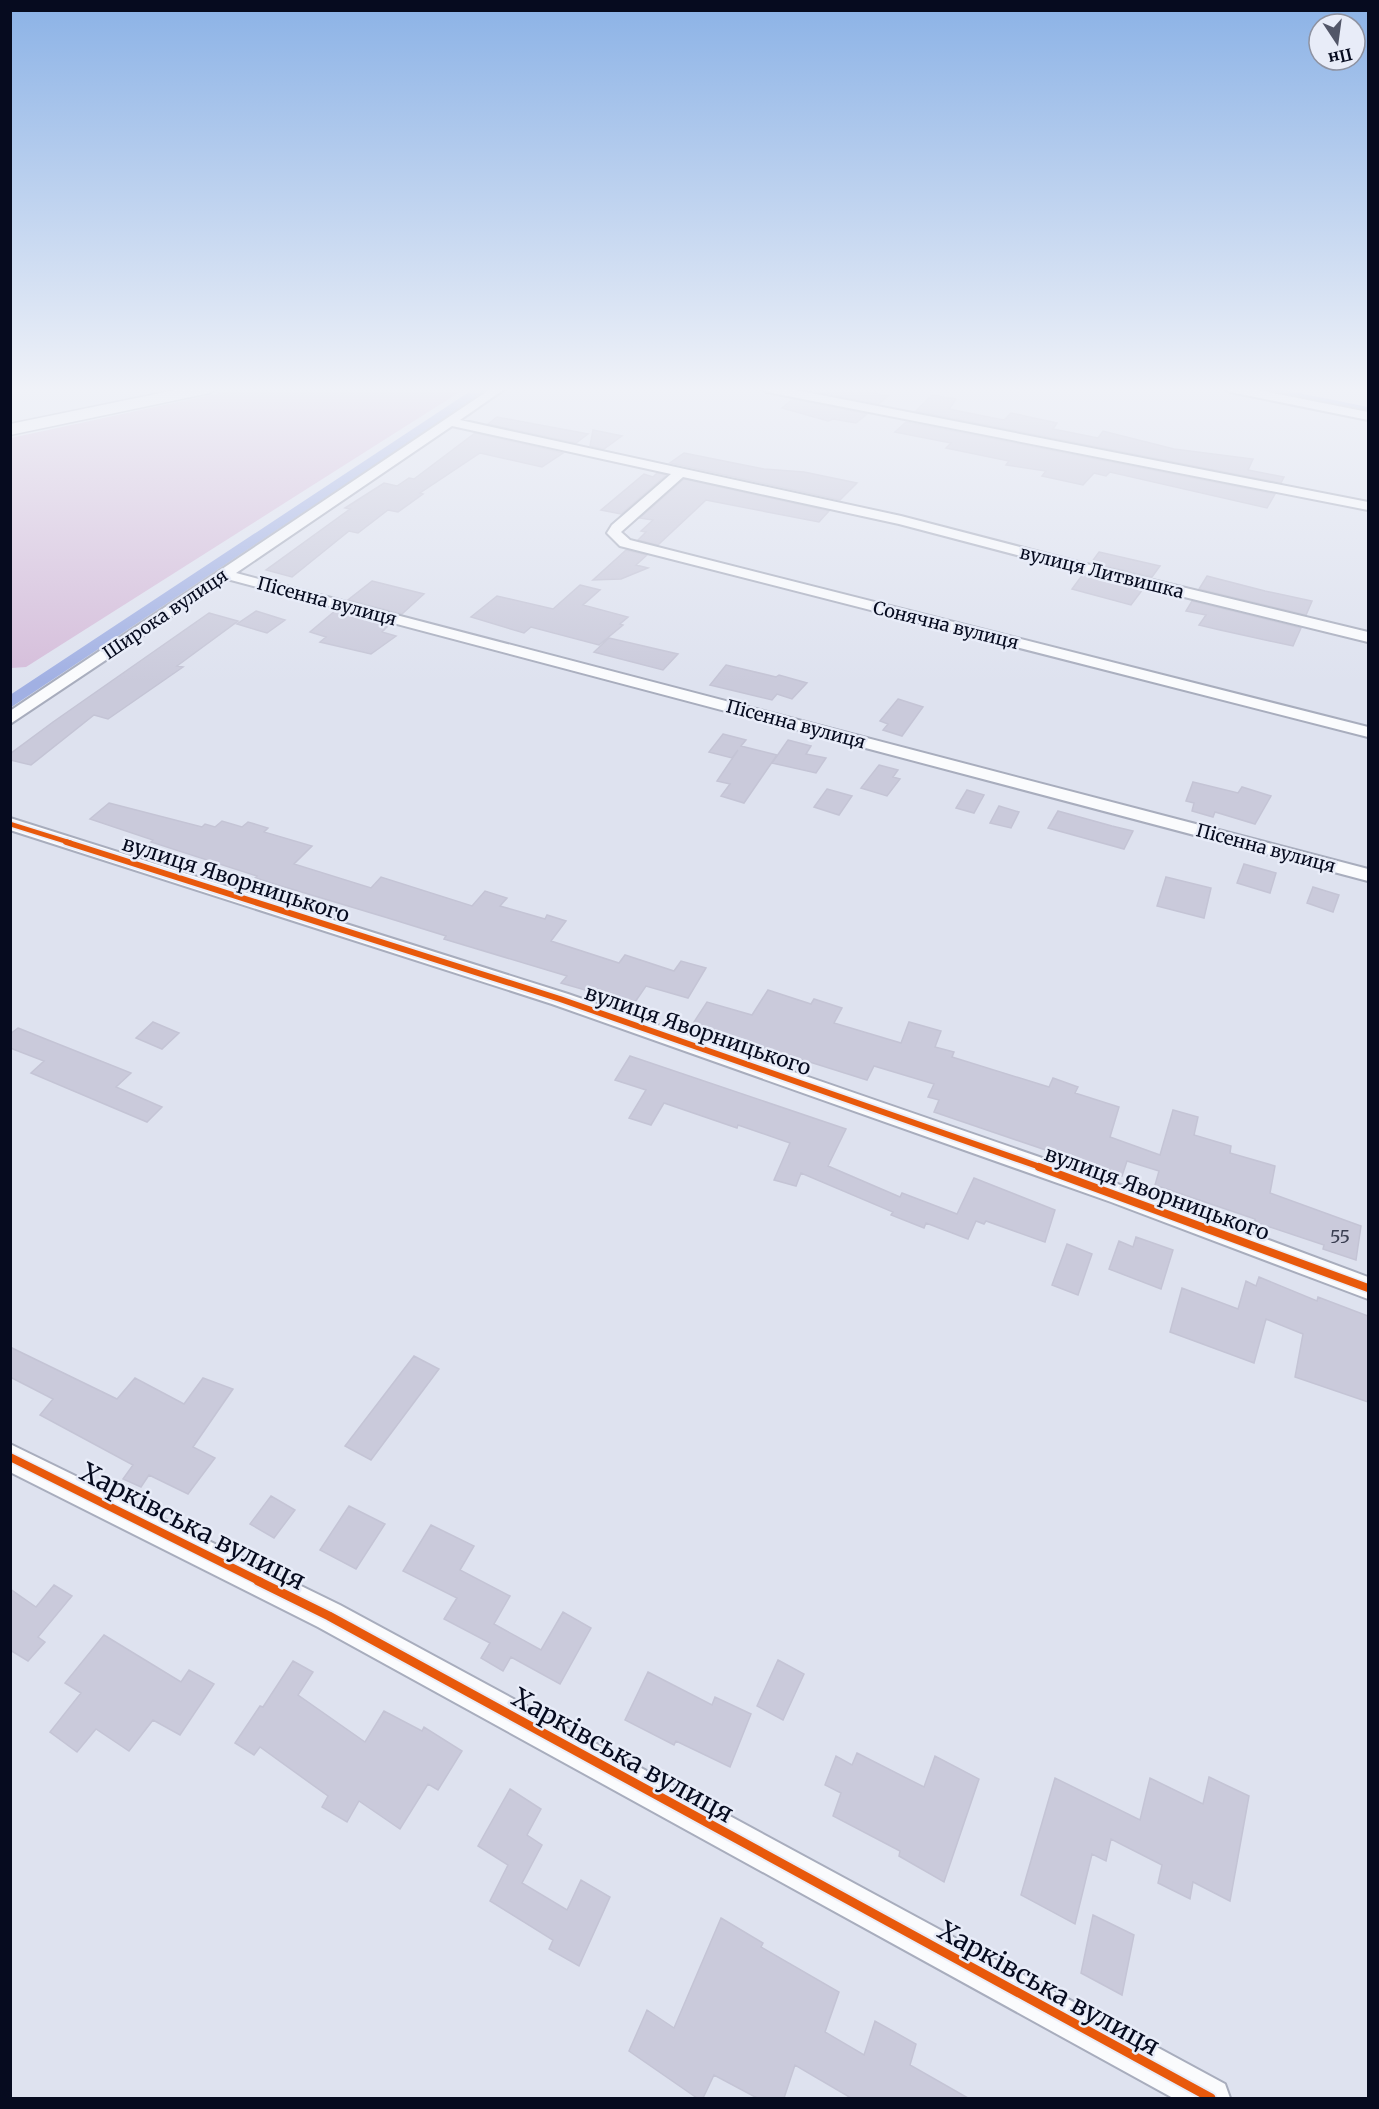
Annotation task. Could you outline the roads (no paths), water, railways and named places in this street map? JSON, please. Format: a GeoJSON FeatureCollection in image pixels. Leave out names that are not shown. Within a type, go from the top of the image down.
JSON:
{"type":"FeatureCollection","features":[{"type":"Feature","properties":{"kind":"street","name":"Широка вулиця"},"geometry":{"type":"LineString","coordinates":[[10,719],[354,486]]}},
{"type":"Feature","properties":{"kind":"street","name":"Сонячна вулиця"},"geometry":{"type":"LineString","coordinates":[[665,486],[617,528],[615,533],[617,537],[625,543],[1368,732]]}},
{"type":"Feature","properties":{"kind":"street","name":"вулиця Литвишка"},"geometry":{"type":"LineString","coordinates":[[747,486],[901,520],[1075,566],[1368,637]]}},
{"type":"Feature","properties":{"kind":"street"},"geometry":{"type":"LineString","coordinates":[[1268,486],[1368,506]]}},
{"type":"Feature","properties":{"kind":"street","name":"Пісенна вулиця"},"geometry":{"type":"LineString","coordinates":[[224,574],[1368,875]]}},
{"type":"Feature","properties":{"kind":"street","name":"вулиця Яворницького"},"geometry":{"type":"LineString","coordinates":[[10,824],[560,999],[1120,1195],[1368,1288]]}},
{"type":"Feature","properties":{"kind":"street","name":"Харківська вулиця"},"geometry":{"type":"LineString","coordinates":[[10,1456],[329,1616],[1211,2098]]}},
{"type":"Feature","properties":{"kind":"waterway"},"geometry":{"type":"LineString","coordinates":[[10,703],[336,486]]}}]}
